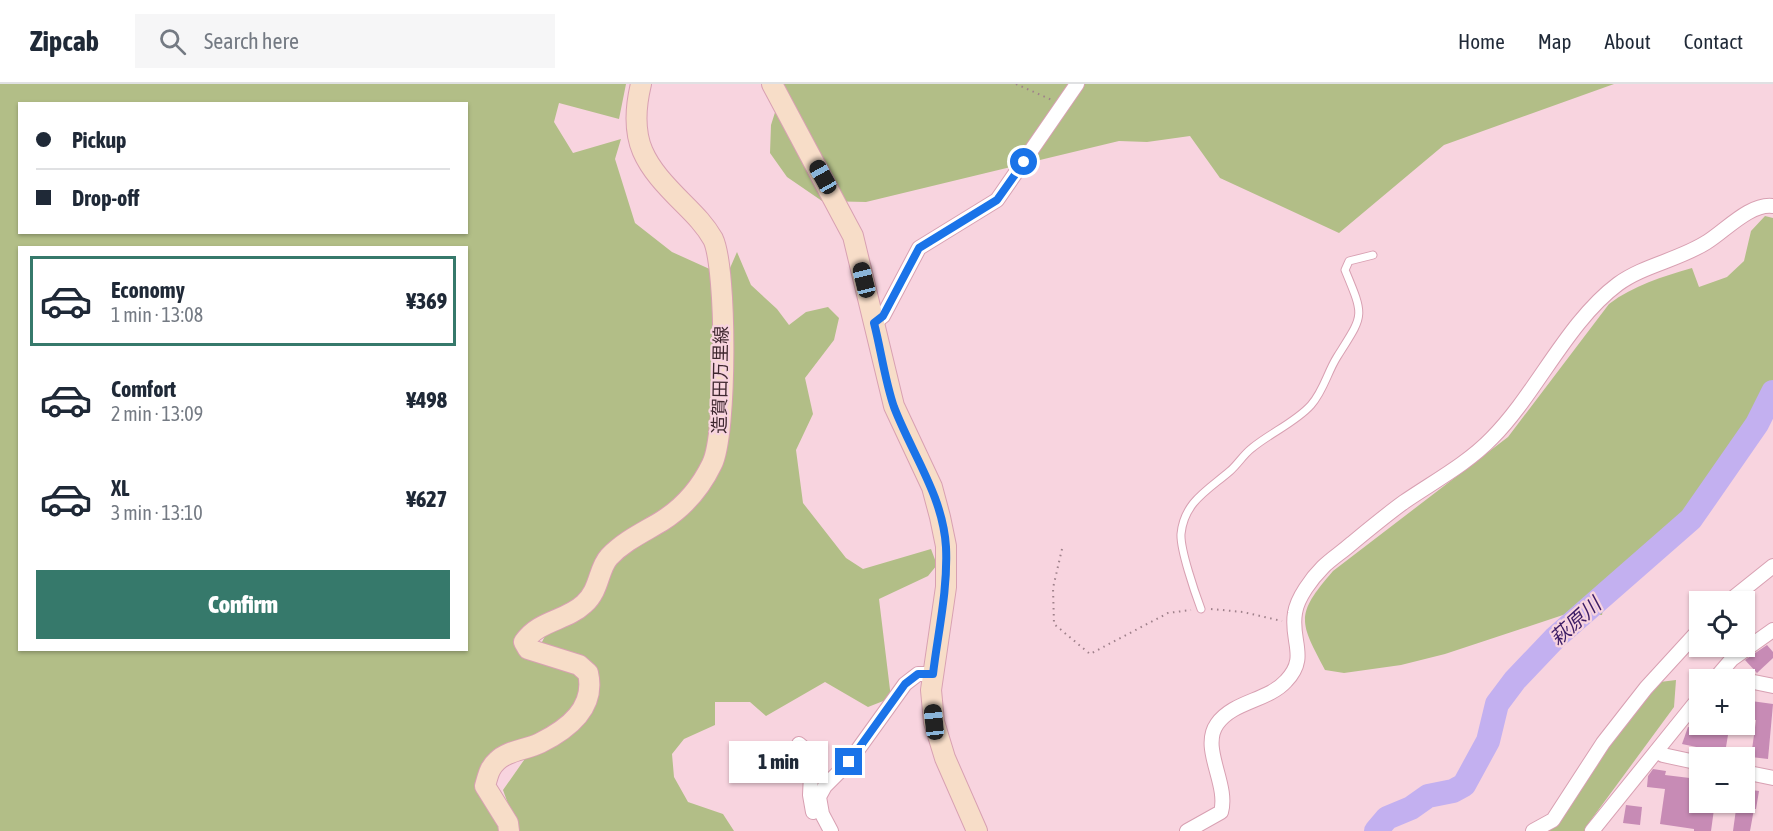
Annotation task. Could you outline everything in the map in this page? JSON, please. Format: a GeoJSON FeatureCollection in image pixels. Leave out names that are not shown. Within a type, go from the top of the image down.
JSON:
{"type":"FeatureCollection","features":[{"type":"Feature","properties":{"kind":"main road","name":"造賀田万里線"},"geometry":{"type":"LineString","coordinates":[[509,831],[508,823],[485,786],[488,772],[503,756],[540,743],[575,720],[589,699],[588,673],[579,665],[528,649],[524,642],[533,631],[584,605],[597,588],[608,558],[689,499],[704,480],[719,445],[724,372],[719,255],[705,226],[645,161],[638,138],[636,116],[641,84]]}},
{"type":"Feature","properties":{"kind":"main road"},"geometry":{"type":"LineString","coordinates":[[772,84],[853,236],[894,406],[932,487],[946,546],[946,587],[931,690],[934,722],[945,758],[977,831]]}},
{"type":"Feature","properties":{"kind":"street"},"geometry":{"type":"LineString","coordinates":[[874,323],[883,316],[919,248],[997,200],[1077,84]]}},
{"type":"Feature","properties":{"kind":"street"},"geometry":{"type":"LineString","coordinates":[[1187,831],[1221,812],[1224,793],[1213,753],[1212,737],[1216,724],[1236,709],[1278,688],[1296,669],[1299,658],[1294,623],[1295,610],[1323,567],[1401,504],[1492,438],[1592,309],[1612,289],[1640,272],[1692,252],[1750,211],[1767,205],[1773,206]]}},
{"type":"Feature","properties":{"kind":"street"},"geometry":{"type":"LineString","coordinates":[[1742,591],[1773,566]]}},
{"type":"Feature","properties":{"kind":"street"},"geometry":{"type":"LineString","coordinates":[[1723,669],[1732,659],[1773,630]]}},
{"type":"Feature","properties":{"kind":"street"},"geometry":{"type":"LineString","coordinates":[[1533,831],[1553,820],[1603,743],[1646,688],[1689,641]]}},
{"type":"Feature","properties":{"kind":"street"},"geometry":{"type":"LineString","coordinates":[[831,831],[822,814],[819,797],[825,786],[849,762],[905,684],[918,674],[933,674]]}},
{"type":"Feature","properties":{"kind":"street"},"geometry":{"type":"LineString","coordinates":[[1755,682],[1773,686]]}},
{"type":"Feature","properties":{"kind":"street"},"geometry":{"type":"LineString","coordinates":[[1593,831],[1689,711]]}},
{"type":"Feature","properties":{"kind":"street"},"geometry":{"type":"LineString","coordinates":[[799,744],[812,756],[810,795],[813,814],[826,831]]}},
{"type":"Feature","properties":{"kind":"street"},"geometry":{"type":"LineString","coordinates":[[1657,751],[1663,755],[1689,761]]}},
{"type":"Feature","properties":{"kind":"street"},"geometry":{"type":"LineString","coordinates":[[1755,774],[1773,778]]}},
{"type":"Feature","properties":{"kind":"lane"},"geometry":{"type":"LineString","coordinates":[[1201,609],[1181,546],[1181,533],[1189,507],[1202,492],[1231,471],[1250,449],[1309,407],[1325,386],[1336,359],[1360,319],[1359,305],[1345,270],[1349,261],[1373,255]]}},
{"type":"Feature","properties":{"kind":"path"},"geometry":{"type":"LineString","coordinates":[[1016,84],[1064,106]]}},
{"type":"Feature","properties":{"kind":"path"},"geometry":{"type":"LineString","coordinates":[[1062,549],[1053,588],[1054,624],[1090,654],[1168,613],[1201,609],[1243,612],[1294,623]]}},
{"type":"Feature","properties":{"kind":"green space"},"geometry":{"type":"Polygon","coordinates":[[[0,84],[626,84],[619,119],[559,103],[554,122],[573,153],[621,139],[615,159],[635,223],[672,252],[714,271],[718,372],[713,444],[699,477],[593,586],[519,642],[584,676],[571,717],[484,770],[504,831],[0,831],[0,84]]]}},
{"type":"Feature","properties":{"kind":"green space"},"geometry":{"type":"Polygon","coordinates":[[[784,84],[1614,84],[1444,145],[1339,233],[1220,178],[1190,136],[1147,142],[1119,141],[866,202],[822,201],[787,177],[770,153],[771,125],[784,84]]]}},
{"type":"Feature","properties":{"kind":"green space"},"geometry":{"type":"Polygon","coordinates":[[[1765,216],[1773,218],[1773,402],[1756,421],[1678,545],[1607,583],[1602,615],[1566,614],[1445,654],[1401,665],[1344,673],[1325,670],[1310,640],[1305,619],[1312,598],[1333,571],[1508,437],[1609,304],[1638,287],[1692,268],[1699,287],[1727,277],[1744,261],[1751,231],[1765,216]]]}},
{"type":"Feature","properties":{"kind":"green space"},"geometry":{"type":"Polygon","coordinates":[[[737,252],[751,285],[777,309],[789,325],[806,312],[828,307],[839,318],[834,340],[805,378],[813,414],[796,450],[803,503],[846,558],[863,569],[931,549],[937,565],[928,576],[879,599],[891,698],[868,707],[825,682],[766,716],[750,702],[715,702],[715,725],[684,739],[672,754],[674,777],[688,802],[723,814],[734,831],[518,831],[503,790],[529,753],[581,724],[593,669],[541,644],[546,634],[615,559],[715,475],[727,275],[737,252]]]}},
{"type":"Feature","properties":{"kind":"green space"},"geometry":{"type":"Polygon","coordinates":[[[1676,680],[1674,707],[1588,824],[1586,831],[1539,831],[1620,727],[1660,682],[1676,680]]]}},
{"type":"Feature","properties":{"kind":"building"},"geometry":{"type":"Polygon","coordinates":[[[1767,645],[1773,652],[1773,658],[1757,673],[1745,660],[1755,657],[1755,653],[1767,645]]]}},
{"type":"Feature","properties":{"kind":"building"},"geometry":{"type":"Polygon","coordinates":[[[1755,702],[1773,704],[1768,759],[1755,757],[1755,747],[1752,747],[1756,720],[1755,702]]]}},
{"type":"Feature","properties":{"kind":"building"},"geometry":{"type":"Polygon","coordinates":[[[1688,727],[1689,735],[1728,735],[1726,747],[1696,747],[1682,744],[1688,727]]]}},
{"type":"Feature","properties":{"kind":"building"},"geometry":{"type":"Polygon","coordinates":[[[1653,769],[1666,771],[1665,775],[1689,778],[1689,813],[1713,813],[1711,831],[1694,831],[1694,829],[1660,824],[1665,789],[1647,787],[1648,776],[1653,769]]]}},
{"type":"Feature","properties":{"kind":"building"},"geometry":{"type":"Polygon","coordinates":[[[1755,790],[1759,791],[1755,809],[1755,790]]]}},
{"type":"Feature","properties":{"kind":"building"},"geometry":{"type":"Polygon","coordinates":[[[1626,805],[1642,807],[1640,825],[1623,823],[1626,805]]]}},
{"type":"Feature","properties":{"kind":"building"},"geometry":{"type":"Polygon","coordinates":[[[1735,813],[1753,813],[1750,831],[1733,831],[1735,813]]]}},
{"type":"Feature","properties":{"kind":"waterway","name":"萩原川"},"geometry":{"type":"LineString","coordinates":[[1376,831],[1387,818],[1411,808],[1428,796],[1453,791],[1464,785],[1488,741],[1497,704],[1515,680],[1555,638],[1691,519],[1757,424],[1773,392]]}},
{"type":"Feature","properties":{"kind":"route"},"geometry":{"type":"LineString","coordinates":[[849,762],[905,684],[918,674],[933,674],[946,587],[946,546],[932,487],[894,406],[874,323],[883,316],[919,248],[997,200],[1024,162]]}}]}
